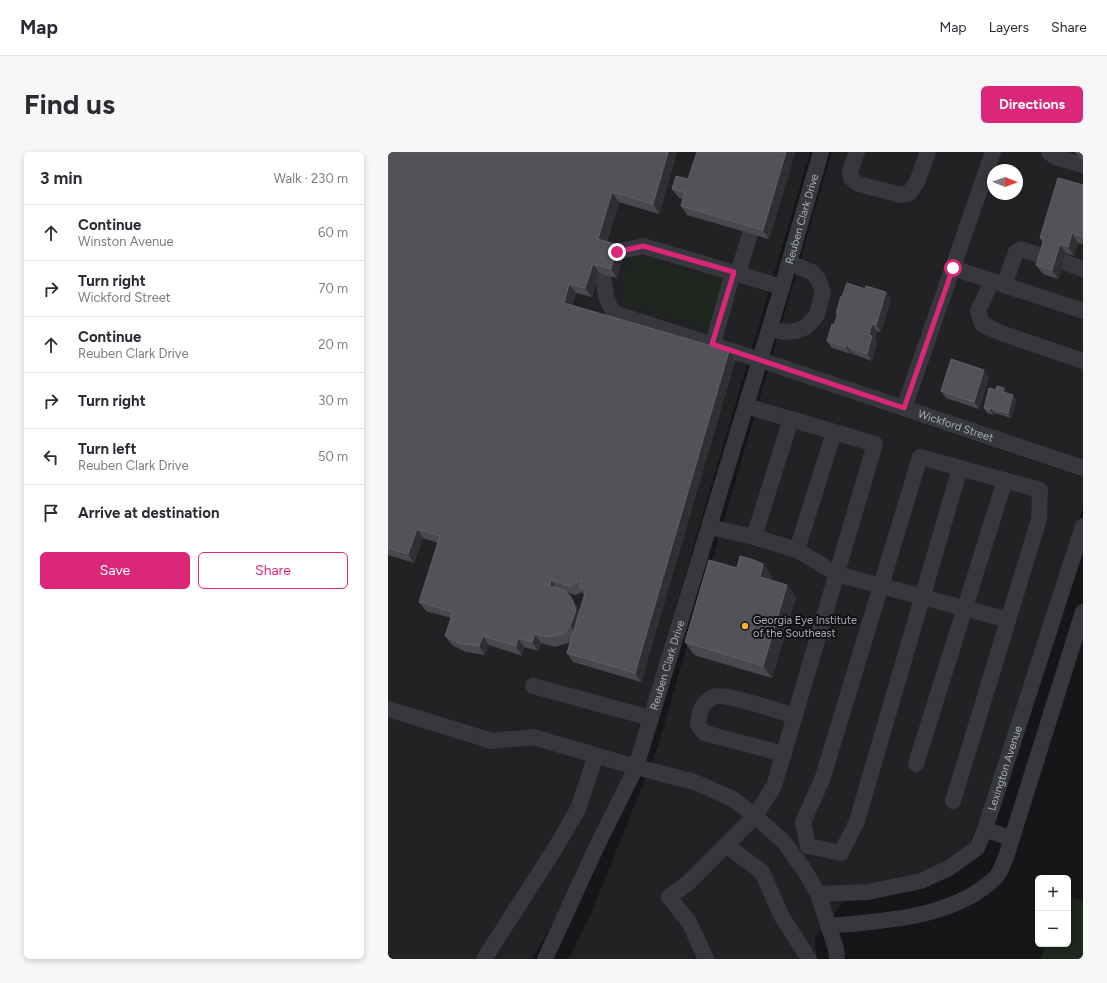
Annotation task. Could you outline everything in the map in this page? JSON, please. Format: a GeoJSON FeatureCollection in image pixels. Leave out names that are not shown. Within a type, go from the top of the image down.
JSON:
{"type":"FeatureCollection","features":[{"type":"Feature","properties":{"kind":"street","name":"Reuben Clark Drive"},"geometry":{"type":"LineString","coordinates":[[545,959],[595,850],[636,767],[770,329],[821,152]]}},
{"type":"Feature","properties":{"kind":"street"},"geometry":{"type":"LineString","coordinates":[[857,152],[850,171],[851,178],[858,184],[900,195],[909,193],[917,182],[928,152]]}},
{"type":"Feature","properties":{"kind":"street"},"geometry":{"type":"LineString","coordinates":[[904,408],[993,152]]}},
{"type":"Feature","properties":{"kind":"street"},"geometry":{"type":"LineString","coordinates":[[1049,152],[1055,157],[1083,165]]}},
{"type":"Feature","properties":{"kind":"street"},"geometry":{"type":"LineString","coordinates":[[712,344],[746,232]]}},
{"type":"Feature","properties":{"kind":"street"},"geometry":{"type":"LineString","coordinates":[[617,252],[643,246],[782,286]]}},
{"type":"Feature","properties":{"kind":"street"},"geometry":{"type":"LineString","coordinates":[[1048,258],[1021,249],[1016,252],[998,283],[978,311],[982,324],[1001,333],[1083,361]]}},
{"type":"Feature","properties":{"kind":"street"},"geometry":{"type":"LineString","coordinates":[[1064,262],[1083,269]]}},
{"type":"Feature","properties":{"kind":"street"},"geometry":{"type":"LineString","coordinates":[[770,329],[784,332],[796,331],[806,327],[817,315],[823,292],[818,279],[812,272],[789,263]]}},
{"type":"Feature","properties":{"kind":"street"},"geometry":{"type":"LineString","coordinates":[[953,268],[1083,311]]}},
{"type":"Feature","properties":{"kind":"street"},"geometry":{"type":"LineString","coordinates":[[603,274],[606,297],[614,313],[760,360]]}},
{"type":"Feature","properties":{"kind":"street","name":"Wickford Street"},"geometry":{"type":"LineString","coordinates":[[760,360],[1083,468]]}},
{"type":"Feature","properties":{"kind":"street"},"geometry":{"type":"LineString","coordinates":[[706,959],[688,922],[669,897],[688,883],[755,816],[774,786],[875,444],[746,406]]}},
{"type":"Feature","properties":{"kind":"street"},"geometry":{"type":"LineString","coordinates":[[754,537],[791,419]]}},
{"type":"Feature","properties":{"kind":"street"},"geometry":{"type":"LineString","coordinates":[[797,550],[834,432]]}},
{"type":"Feature","properties":{"kind":"street"},"geometry":{"type":"LineString","coordinates":[[953,801],[1039,519],[1040,490],[920,456],[822,780],[804,822],[808,846],[841,853],[857,821],[960,468]]}},
{"type":"Feature","properties":{"kind":"street"},"geometry":{"type":"LineString","coordinates":[[916,764],[1005,480]]}},
{"type":"Feature","properties":{"kind":"street","name":"Lexington Avenue"},"geometry":{"type":"LineString","coordinates":[[818,894],[868,892],[921,881],[949,868],[977,848],[985,829],[1083,526]]}},
{"type":"Feature","properties":{"kind":"street"},"geometry":{"type":"LineString","coordinates":[[709,527],[754,537],[797,550],[837,574],[1008,620]]}},
{"type":"Feature","properties":{"kind":"street"},"geometry":{"type":"LineString","coordinates":[[828,926],[896,919],[942,909],[970,897],[998,876],[1012,839],[1083,612]]}},
{"type":"Feature","properties":{"kind":"street"},"geometry":{"type":"LineString","coordinates":[[532,686],[651,718]]}},
{"type":"Feature","properties":{"kind":"street"},"geometry":{"type":"LineString","coordinates":[[784,754],[704,733],[698,725],[699,713],[704,703],[715,696],[722,696],[795,716]]}},
{"type":"Feature","properties":{"kind":"street"},"geometry":{"type":"LineString","coordinates":[[388,709],[492,741],[533,737],[694,782],[733,799],[784,842],[805,871],[818,894],[836,949],[837,959]]}},
{"type":"Feature","properties":{"kind":"street"},"geometry":{"type":"LineString","coordinates":[[484,959],[556,847],[578,809],[596,755]]}},
{"type":"Feature","properties":{"kind":"street"},"geometry":{"type":"LineString","coordinates":[[985,829],[1012,839]]}},
{"type":"Feature","properties":{"kind":"street"},"geometry":{"type":"LineString","coordinates":[[726,845],[762,872],[782,917],[809,959]]}},
{"type":"Feature","properties":{"kind":"shaded area"},"geometry":{"type":"Polygon","coordinates":[[[388,152],[810,152],[636,746],[571,890],[532,959],[388,959],[388,152]]]}},
{"type":"Feature","properties":{"kind":"shaded area"},"geometry":{"type":"Polygon","coordinates":[[[832,152],[1083,152],[1083,507],[1000,775],[969,844],[931,877],[855,888],[815,938],[816,959],[569,959],[592,911],[656,752],[832,152]]]}},
{"type":"Feature","properties":{"kind":"shaded area"},"geometry":{"type":"Polygon","coordinates":[[[637,255],[725,283],[709,328],[622,301],[624,277],[634,256],[637,255]]]}},
{"type":"Feature","properties":{"kind":"shaded area"},"geometry":{"type":"Polygon","coordinates":[[[1071,897],[1083,901],[1083,959],[1041,959],[1044,947],[1071,947],[1071,897]]]}},
{"type":"Feature","properties":{"kind":"building"},"geometry":{"type":"Polygon","coordinates":[[[388,152],[668,152],[653,204],[612,192],[598,239],[618,245],[611,269],[593,264],[585,288],[569,284],[564,303],[729,351],[635,673],[567,653],[586,590],[579,588],[582,580],[569,586],[551,580],[550,586],[564,590],[571,597],[576,610],[570,626],[564,633],[549,637],[535,634],[532,642],[518,638],[516,646],[483,636],[479,646],[470,645],[459,643],[445,636],[453,612],[419,602],[440,536],[417,529],[408,554],[388,548],[388,152]]]}},
{"type":"Feature","properties":{"kind":"building"},"geometry":{"type":"Polygon","coordinates":[[[697,152],[786,152],[763,230],[681,206],[685,192],[672,189],[676,176],[688,179],[697,152]]]}},
{"type":"Feature","properties":{"kind":"building"},"geometry":{"type":"Polygon","coordinates":[[[1058,178],[1083,185],[1083,237],[1072,233],[1068,247],[1060,244],[1052,270],[1036,265],[1044,239],[1040,238],[1058,178]]]}},
{"type":"Feature","properties":{"kind":"building"},"geometry":{"type":"Polygon","coordinates":[[[847,283],[865,289],[866,286],[886,292],[876,325],[872,324],[869,335],[872,336],[867,354],[848,347],[849,344],[847,344],[846,347],[827,341],[832,324],[834,325],[838,313],[836,313],[841,296],[842,297],[847,283]]]}},
{"type":"Feature","properties":{"kind":"building"},"geometry":{"type":"Polygon","coordinates":[[[951,359],[984,370],[974,402],[941,391],[951,359]]]}},
{"type":"Feature","properties":{"kind":"building"},"geometry":{"type":"Polygon","coordinates":[[[997,386],[1004,388],[1003,392],[1013,395],[1008,413],[991,408],[990,410],[984,408],[989,388],[996,390],[997,386]]]}},
{"type":"Feature","properties":{"kind":"building","name":"Georgia Eye Institute of the Southeast"},"geometry":{"type":"Polygon","coordinates":[[[740,556],[763,564],[760,577],[787,585],[763,666],[685,642],[709,560],[737,568],[740,556]]]}},
{"type":"Feature","properties":{"kind":"place","name":"Georgia Eye Institute of the Southeast"},"geometry":{"type":"Point","coordinates":[745,626]}},
{"type":"Feature","properties":{"kind":"route"},"geometry":{"type":"LineString","coordinates":[[617,252],[643,246],[734,272],[712,344],[904,408],[953,268]]}}]}
